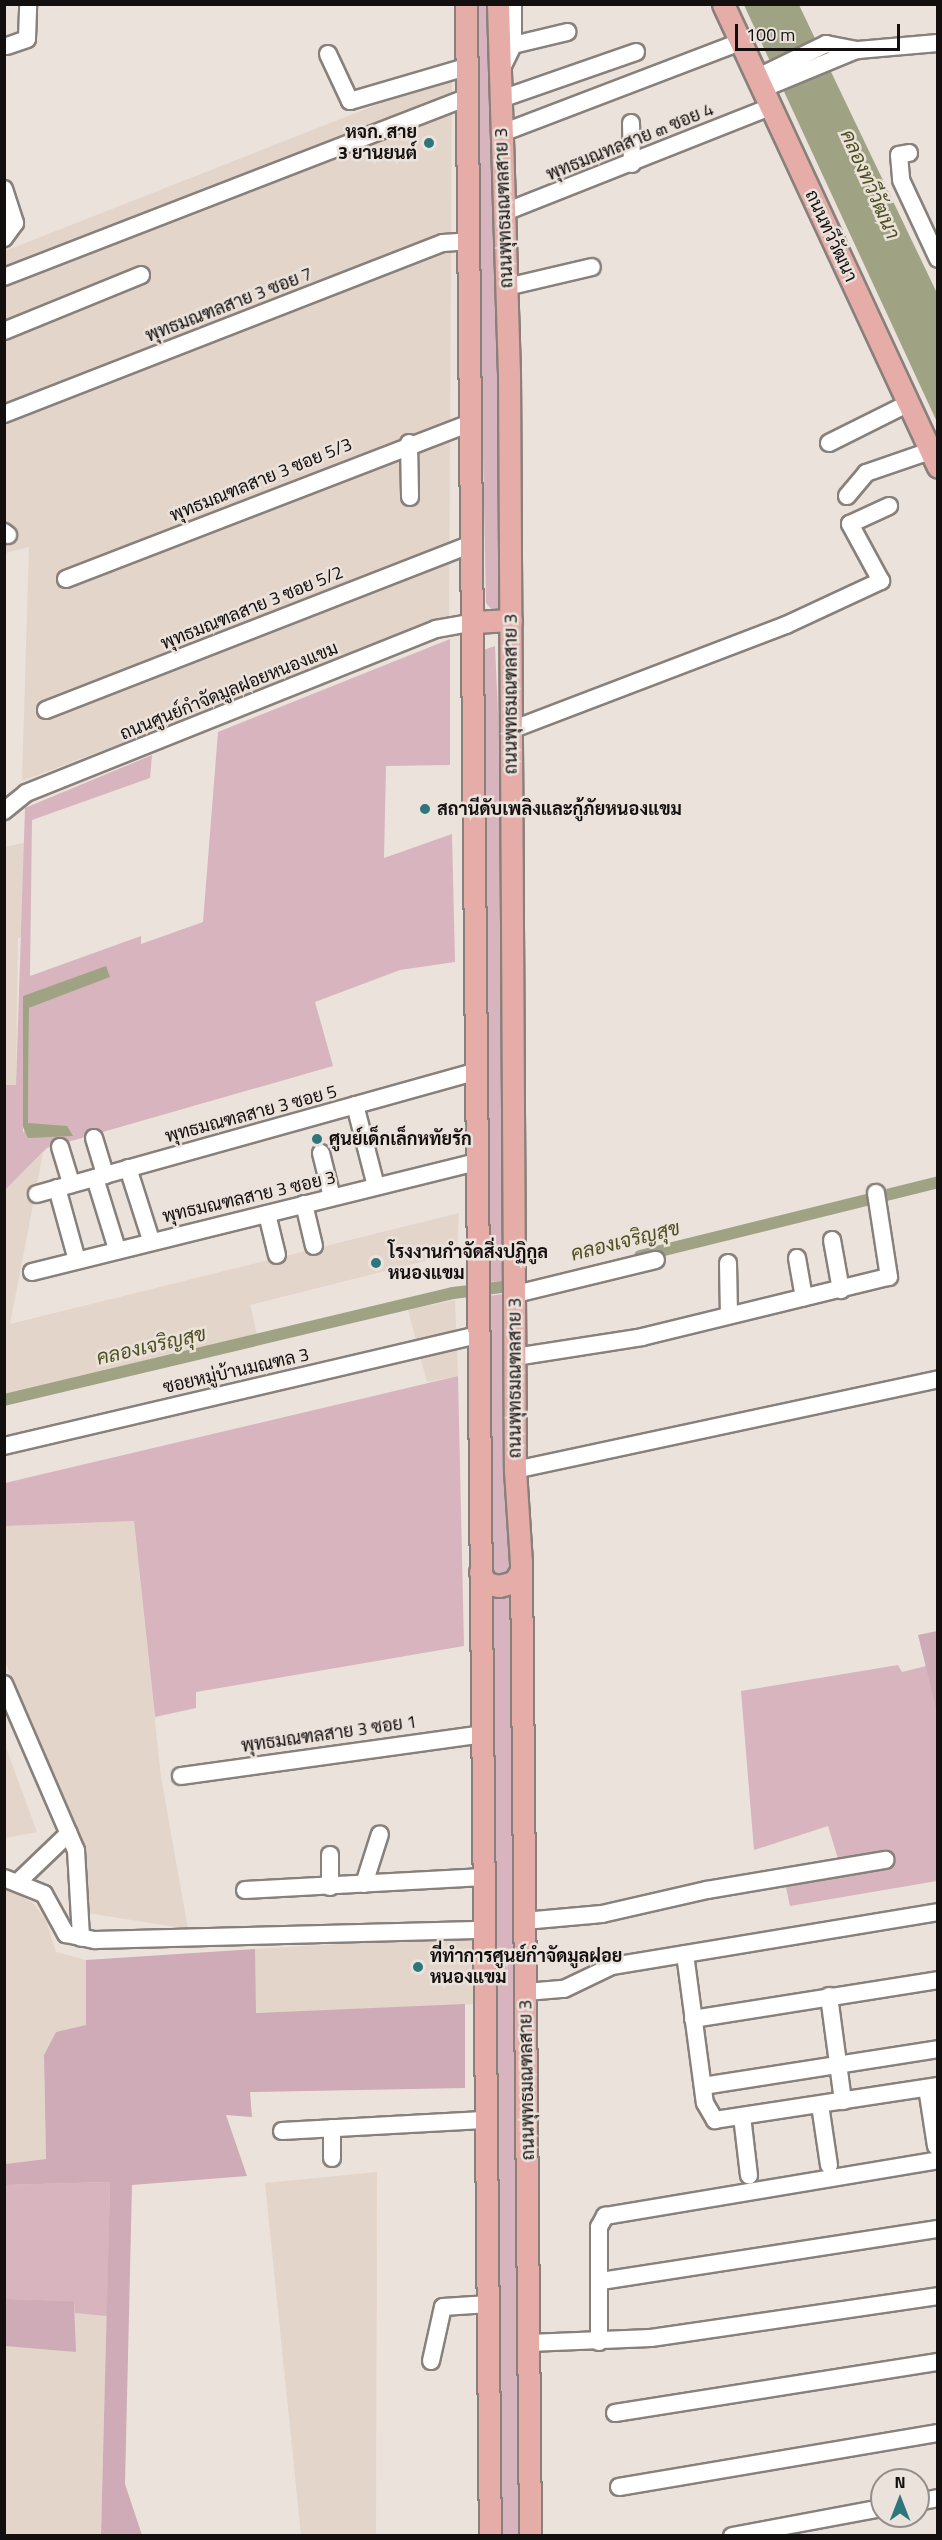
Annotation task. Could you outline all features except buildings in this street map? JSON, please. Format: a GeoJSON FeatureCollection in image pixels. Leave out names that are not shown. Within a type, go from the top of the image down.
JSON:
{"type":"FeatureCollection","features":[{"type":"Feature","properties":{"kind":"main road","name":"ถนนพุทธมณฑลสาย 3"},"geometry":{"type":"LineString","coordinates":[[466,4],[473,422],[476,1302],[488,2120],[490,2535]]}},
{"type":"Feature","properties":{"kind":"main road","name":"ถนนพุทธมณฑลสาย 3"},"geometry":{"type":"LineString","coordinates":[[498,4],[507,287],[516,1288],[515,1470],[521,1571],[530,2535]]}},
{"type":"Feature","properties":{"kind":"main road","name":"ถนนทวีวัฒนา"},"geometry":{"type":"LineString","coordinates":[[723,4],[740,42],[767,86],[907,404],[934,459]]}},
{"type":"Feature","properties":{"kind":"main road"},"geometry":{"type":"LineString","coordinates":[[474,622],[511,620]]}},
{"type":"Feature","properties":{"kind":"main road"},"geometry":{"type":"LineString","coordinates":[[480,1572],[486,1583],[499,1586],[514,1582],[521,1571]]}},
{"type":"Feature","properties":{"kind":"street"},"geometry":{"type":"LineString","coordinates":[[7,46],[27,39],[28,4]]}},
{"type":"Feature","properties":{"kind":"street"},"geometry":{"type":"LineString","coordinates":[[500,73],[513,45],[513,4]]}},
{"type":"Feature","properties":{"kind":"street"},"geometry":{"type":"LineString","coordinates":[[513,45],[567,32]]}},
{"type":"Feature","properties":{"kind":"street"},"geometry":{"type":"LineString","coordinates":[[502,133],[740,42]]}},
{"type":"Feature","properties":{"kind":"street","name":"พุทธมณทลสาย ๓ ซอย 4"},"geometry":{"type":"LineString","coordinates":[[505,212],[632,164],[831,51],[938,43]]}},
{"type":"Feature","properties":{"kind":"street"},"geometry":{"type":"LineString","coordinates":[[501,99],[636,52]]}},
{"type":"Feature","properties":{"kind":"street"},"geometry":{"type":"LineString","coordinates":[[328,54],[350,101],[466,67]]}},
{"type":"Feature","properties":{"kind":"street"},"geometry":{"type":"LineString","coordinates":[[4,277],[466,98]]}},
{"type":"Feature","properties":{"kind":"street"},"geometry":{"type":"LineString","coordinates":[[631,123],[632,164]]}},
{"type":"Feature","properties":{"kind":"street"},"geometry":{"type":"LineString","coordinates":[[909,153],[899,155],[901,180],[938,259]]}},
{"type":"Feature","properties":{"kind":"street"},"geometry":{"type":"LineString","coordinates":[[4,189],[15,229],[4,238]]}},
{"type":"Feature","properties":{"kind":"street","name":"พุทธมณฑลสาย 3 ซอย 7"},"geometry":{"type":"LineString","coordinates":[[4,414],[442,243],[470,241]]}},
{"type":"Feature","properties":{"kind":"street"},"geometry":{"type":"LineString","coordinates":[[507,287],[592,267]]}},
{"type":"Feature","properties":{"kind":"street"},"geometry":{"type":"LineString","coordinates":[[4,331],[141,275]]}},
{"type":"Feature","properties":{"kind":"street"},"geometry":{"type":"LineString","coordinates":[[829,443],[907,404]]}},
{"type":"Feature","properties":{"kind":"street","name":"พุทธมณฑลสาย 3 ซอย 5/3"},"geometry":{"type":"LineString","coordinates":[[66,579],[409,443],[473,422]]}},
{"type":"Feature","properties":{"kind":"street"},"geometry":{"type":"LineString","coordinates":[[409,443],[410,497]]}},
{"type":"Feature","properties":{"kind":"street"},"geometry":{"type":"LineString","coordinates":[[847,496],[866,474],[934,459]]}},
{"type":"Feature","properties":{"kind":"street"},"geometry":{"type":"LineString","coordinates":[[511,730],[786,625],[880,581],[850,524],[889,506]]}},
{"type":"Feature","properties":{"kind":"street","name":"พุทธมณฑลสาย 3 ซอย 5/2"},"geometry":{"type":"LineString","coordinates":[[46,710],[474,543]]}},
{"type":"Feature","properties":{"kind":"street","name":"ถนนศูนย์กำจัดมูลฝอยหนองแขม"},"geometry":{"type":"LineString","coordinates":[[4,811],[26,793],[436,629],[474,622]]}},
{"type":"Feature","properties":{"kind":"street","name":"พุทธมณฑลสาย 3 ซอย 5"},"geometry":{"type":"LineString","coordinates":[[37,1194],[475,1072]]}},
{"type":"Feature","properties":{"kind":"street"},"geometry":{"type":"LineString","coordinates":[[354,1105],[376,1186]]}},
{"type":"Feature","properties":{"kind":"street"},"geometry":{"type":"LineString","coordinates":[[94,1138],[100,1176],[117,1249]]}},
{"type":"Feature","properties":{"kind":"street"},"geometry":{"type":"LineString","coordinates":[[60,1147],[64,1186],[77,1260]]}},
{"type":"Feature","properties":{"kind":"street"},"geometry":{"type":"LineString","coordinates":[[321,1153],[332,1197]]}},
{"type":"Feature","properties":{"kind":"street","name":"พุทธมณฑลสาย 3 ซอย 3"},"geometry":{"type":"LineString","coordinates":[[32,1272],[151,1240],[267,1214],[475,1161]]}},
{"type":"Feature","properties":{"kind":"street"},"geometry":{"type":"LineString","coordinates":[[128,1168],[151,1240]]}},
{"type":"Feature","properties":{"kind":"street"},"geometry":{"type":"LineString","coordinates":[[515,1357],[579,1350],[841,1290],[892,1274],[877,1198]]}},
{"type":"Feature","properties":{"kind":"street"},"geometry":{"type":"LineString","coordinates":[[304,1204],[314,1246]]}},
{"type":"Feature","properties":{"kind":"street"},"geometry":{"type":"LineString","coordinates":[[267,1214],[277,1255]]}},
{"type":"Feature","properties":{"kind":"street"},"geometry":{"type":"LineString","coordinates":[[831,1240],[841,1290]]}},
{"type":"Feature","properties":{"kind":"street"},"geometry":{"type":"LineString","coordinates":[[797,1258],[804,1298]]}},
{"type":"Feature","properties":{"kind":"street"},"geometry":{"type":"LineString","coordinates":[[516,1288],[656,1260]]}},
{"type":"Feature","properties":{"kind":"street"},"geometry":{"type":"LineString","coordinates":[[728,1263],[729,1314]]}},
{"type":"Feature","properties":{"kind":"street","name":"ซอยหมู่บ้านมณฑล 3"},"geometry":{"type":"LineString","coordinates":[[4,1446],[477,1335]]}},
{"type":"Feature","properties":{"kind":"street"},"geometry":{"type":"LineString","coordinates":[[515,1470],[938,1379]]}},
{"type":"Feature","properties":{"kind":"street"},"geometry":{"type":"LineString","coordinates":[[4,1684],[69,1833],[80,1871],[81,1938]]}},
{"type":"Feature","properties":{"kind":"street","name":"พุทธมณฑลสาย 3 ซอย 1"},"geometry":{"type":"LineString","coordinates":[[181,1776],[483,1734]]}},
{"type":"Feature","properties":{"kind":"street"},"geometry":{"type":"LineString","coordinates":[[69,1833],[12,1880],[44,1894],[66,1934],[81,1938],[485,1930]]}},
{"type":"Feature","properties":{"kind":"street"},"geometry":{"type":"LineString","coordinates":[[364,1884],[380,1834]]}},
{"type":"Feature","properties":{"kind":"street"},"geometry":{"type":"LineString","coordinates":[[330,1855],[330,1887]]}},
{"type":"Feature","properties":{"kind":"street"},"geometry":{"type":"LineString","coordinates":[[524,1921],[602,1914],[707,1890],[885,1860]]}},
{"type":"Feature","properties":{"kind":"street"},"geometry":{"type":"LineString","coordinates":[[244,1890],[484,1877]]}},
{"type":"Feature","properties":{"kind":"street"},"geometry":{"type":"LineString","coordinates":[[526,1992],[564,1989],[612,1966],[938,1912]]}},
{"type":"Feature","properties":{"kind":"street"},"geometry":{"type":"LineString","coordinates":[[599,2342],[601,2281],[599,2227],[614,2212],[937,2153],[932,2087],[742,2116],[709,2117],[685,1954]]}},
{"type":"Feature","properties":{"kind":"street"},"geometry":{"type":"LineString","coordinates":[[693,2019],[938,1980]]}},
{"type":"Feature","properties":{"kind":"street"},"geometry":{"type":"LineString","coordinates":[[829,1996],[843,2101]]}},
{"type":"Feature","properties":{"kind":"street"},"geometry":{"type":"LineString","coordinates":[[703,2086],[938,2049]]}},
{"type":"Feature","properties":{"kind":"street"},"geometry":{"type":"LineString","coordinates":[[820,2105],[829,2165]]}},
{"type":"Feature","properties":{"kind":"street"},"geometry":{"type":"LineString","coordinates":[[742,2116],[749,2176]]}},
{"type":"Feature","properties":{"kind":"street"},"geometry":{"type":"LineString","coordinates":[[282,2132],[488,2120]]}},
{"type":"Feature","properties":{"kind":"street"},"geometry":{"type":"LineString","coordinates":[[332,2128],[332,2158]]}},
{"type":"Feature","properties":{"kind":"street"},"geometry":{"type":"LineString","coordinates":[[601,2281],[938,2229]]}},
{"type":"Feature","properties":{"kind":"street"},"geometry":{"type":"LineString","coordinates":[[529,2343],[599,2342],[938,2296]]}},
{"type":"Feature","properties":{"kind":"street"},"geometry":{"type":"LineString","coordinates":[[430,2361],[443,2307],[489,2304]]}},
{"type":"Feature","properties":{"kind":"street"},"geometry":{"type":"LineString","coordinates":[[615,2413],[938,2362]]}},
{"type":"Feature","properties":{"kind":"street"},"geometry":{"type":"LineString","coordinates":[[619,2487],[938,2433]]}},
{"type":"Feature","properties":{"kind":"street"},"geometry":{"type":"LineString","coordinates":[[732,2535],[870,2510]]}},
{"type":"Feature","properties":{"kind":"shaded area"},"geometry":{"type":"Polygon","coordinates":[[[474,5],[488,5],[493,76],[500,432],[500,607],[495,613],[486,603],[474,5]]]}},
{"type":"Feature","properties":{"kind":"shaded area"},"geometry":{"type":"Polygon","coordinates":[[[452,75],[449,619],[22,781],[29,547],[5,553],[5,251],[452,75]]]}},
{"type":"Feature","properties":{"kind":"shaded area"},"geometry":{"type":"Polygon","coordinates":[[[450,639],[450,765],[386,766],[384,858],[452,834],[455,962],[400,970],[315,1002],[333,1066],[47,1148],[5,1190],[5,1085],[16,1085],[25,808],[152,755],[150,778],[32,820],[30,976],[141,936],[141,944],[203,922],[218,732],[450,639]],[[105,967],[24,996],[23,1133],[28,1123],[29,1008],[109,977],[105,967]]]}},
{"type":"Feature","properties":{"kind":"shaded area"},"geometry":{"type":"Polygon","coordinates":[[[495,646],[504,847],[509,1281],[486,1282],[483,650],[495,646]]]}},
{"type":"Feature","properties":{"kind":"shaded area"},"geometry":{"type":"Polygon","coordinates":[[[24,843],[24,938],[18,938],[16,1086],[4,1085],[4,847],[24,843]]]}},
{"type":"Feature","properties":{"kind":"shaded area"},"geometry":{"type":"Polygon","coordinates":[[[43,1153],[10,1324],[459,1213],[457,1253],[250,1305],[258,1338],[5,1395],[5,1190],[43,1153]]]}},
{"type":"Feature","properties":{"kind":"shaded area"},"geometry":{"type":"Polygon","coordinates":[[[510,1293],[509,1571],[497,1580],[491,1571],[488,1296],[510,1293]]]}},
{"type":"Feature","properties":{"kind":"shaded area"},"geometry":{"type":"Polygon","coordinates":[[[455,1300],[458,1376],[427,1382],[408,1310],[455,1300]]]}},
{"type":"Feature","properties":{"kind":"shaded area"},"geometry":{"type":"Polygon","coordinates":[[[458,1376],[464,1646],[196,1692],[196,1708],[155,1717],[134,1521],[5,1526],[5,1483],[458,1376]]]}},
{"type":"Feature","properties":{"kind":"shaded area"},"geometry":{"type":"Polygon","coordinates":[[[134,1521],[161,1777],[188,1929],[75,1911],[60,1791],[5,1661],[4,1526],[134,1521]]]}},
{"type":"Feature","properties":{"kind":"shaded area"},"geometry":{"type":"Polygon","coordinates":[[[488,1591],[510,1591],[521,2536],[501,2535],[488,1591]]]}},
{"type":"Feature","properties":{"kind":"shaded area"},"geometry":{"type":"Polygon","coordinates":[[[938,1631],[937,1712],[918,1635],[938,1631]]]}},
{"type":"Feature","properties":{"kind":"shaded area"},"geometry":{"type":"Polygon","coordinates":[[[898,1665],[902,1672],[926,1666],[938,1712],[937,1881],[790,1906],[785,1883],[839,1862],[828,1826],[754,1850],[741,1691],[898,1665]]]}},
{"type":"Feature","properties":{"kind":"shaded area"},"geometry":{"type":"Polygon","coordinates":[[[5,1745],[37,1832],[4,1838],[5,1745]]]}},
{"type":"Feature","properties":{"kind":"shaded area"},"geometry":{"type":"Polygon","coordinates":[[[4,1887],[33,1903],[46,1920],[56,1952],[86,1960],[86,2025],[56,2032],[44,2055],[46,2159],[5,2164],[4,1887]]]}},
{"type":"Feature","properties":{"kind":"shaded area"},"geometry":{"type":"Polygon","coordinates":[[[472,1936],[475,2004],[255,2013],[255,1949],[472,1936]]]}},
{"type":"Feature","properties":{"kind":"shaded area"},"geometry":{"type":"Polygon","coordinates":[[[255,1949],[256,2013],[465,2004],[465,2088],[250,2092],[252,2117],[226,2115],[247,2176],[132,2185],[125,2484],[142,2535],[101,2535],[110,2182],[5,2185],[5,2164],[46,2159],[44,2055],[56,2032],[86,2025],[86,1960],[255,1949]]]}},
{"type":"Feature","properties":{"kind":"shaded area"},"geometry":{"type":"Polygon","coordinates":[[[377,2172],[376,2535],[301,2535],[265,2183],[377,2172]]]}},
{"type":"Feature","properties":{"kind":"shaded area"},"geometry":{"type":"Polygon","coordinates":[[[110,2182],[101,2535],[5,2535],[4,2185],[110,2182]]]}},
{"type":"Feature","properties":{"kind":"shaded area"},"geometry":{"type":"Polygon","coordinates":[[[110,2182],[107,2316],[75,2313],[74,2301],[5,2299],[4,2185],[110,2182]]]}},
{"type":"Feature","properties":{"kind":"shaded area"},"geometry":{"type":"Polygon","coordinates":[[[5,2299],[74,2301],[76,2352],[5,2346],[5,2299]]]}},
{"type":"Feature","properties":{"kind":"water","name":"คลองทวีวัฒนา"},"geometry":{"type":"Polygon","coordinates":[[[744,5],[799,5],[936,291],[937,422],[744,5]]]}},
{"type":"Feature","properties":{"kind":"water"},"geometry":{"type":"Polygon","coordinates":[[[106,966],[110,977],[29,1008],[28,1123],[67,1126],[73,1136],[28,1138],[23,1127],[23,996],[106,966]]]}},
{"type":"Feature","properties":{"kind":"waterway","name":"คลองเจริญสุข"},"geometry":{"type":"LineString","coordinates":[[640,1256],[938,1182]]}},
{"type":"Feature","properties":{"kind":"waterway","name":"คลองเจริญสุข"},"geometry":{"type":"LineString","coordinates":[[4,1400],[453,1293],[518,1285]]}},
{"type":"Feature","properties":{"kind":"place","name":"หจก. สาย 3 ยานยนต์"},"geometry":{"type":"Point","coordinates":[429,143]}},
{"type":"Feature","properties":{"kind":"place","name":"สถานีดับเพลิงและกู้ภัยหนองแขม"},"geometry":{"type":"Point","coordinates":[425,809]}},
{"type":"Feature","properties":{"kind":"place","name":"ศูนย์เด็กเล็กหทัยรัก"},"geometry":{"type":"Point","coordinates":[317,1139]}},
{"type":"Feature","properties":{"kind":"place","name":"โรงงานกำจัดสิ่งปฏิกูล หนองแขม"},"geometry":{"type":"Point","coordinates":[376,1263]}},
{"type":"Feature","properties":{"kind":"place","name":"ที่ทำการศูนย์กำจัดมูลฝอย หนองแขม"},"geometry":{"type":"Point","coordinates":[418,1967]}}]}
